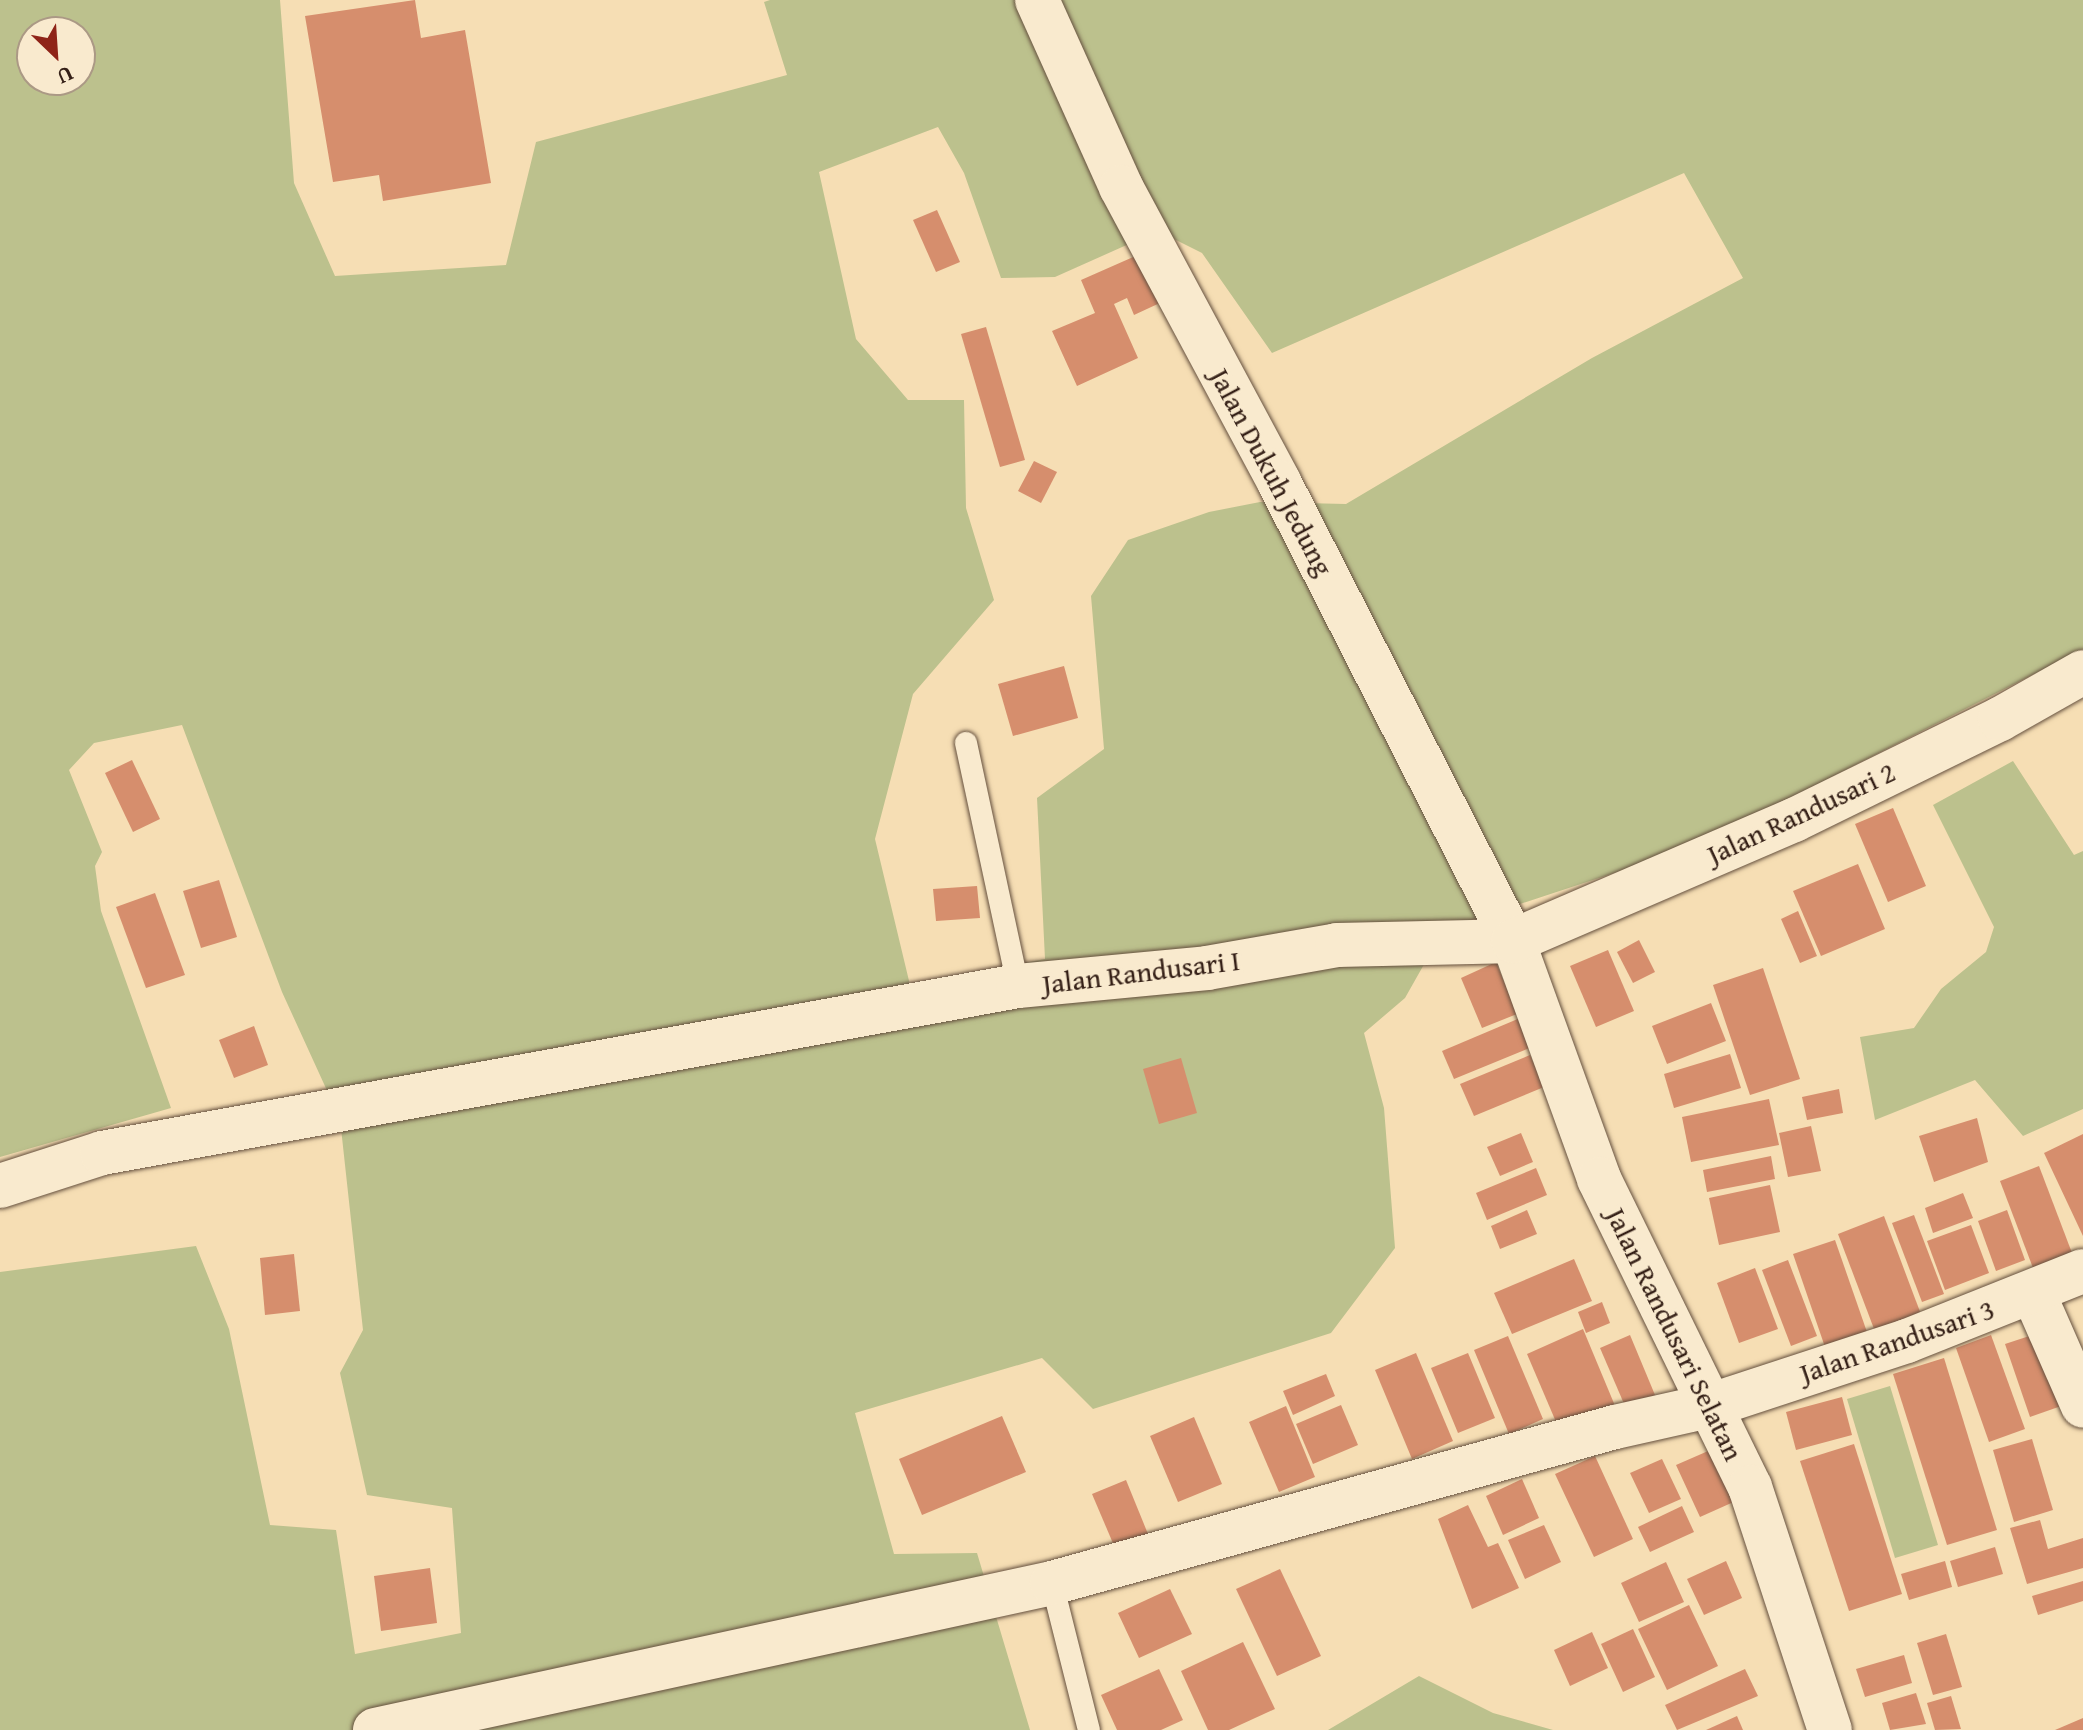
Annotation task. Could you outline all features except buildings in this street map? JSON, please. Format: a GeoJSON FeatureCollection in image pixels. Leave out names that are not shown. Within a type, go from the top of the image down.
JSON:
{"type":"FeatureCollection","features":[{"type":"Feature","properties":{"kind":"street","name":"Jalan Dukuh Jedung"},"geometry":{"type":"LineString","coordinates":[[1037,0],[1121,187],[1287,496],[1513,941]]}},
{"type":"Feature","properties":{"kind":"street","name":"Jalan Randusari 2"},"geometry":{"type":"LineString","coordinates":[[1513,941],[1794,820],[2000,719],[2083,672]]}},
{"type":"Feature","properties":{"kind":"street","name":"Jalan Randusari I"},"geometry":{"type":"LineString","coordinates":[[1018,986],[1207,968],[1337,945],[1513,941]]}},
{"type":"Feature","properties":{"kind":"street","name":"Jalan Randusari Selatan"},"geometry":{"type":"LineString","coordinates":[[1513,941],[1599,1179],[1750,1487],[1830,1730]]}},
{"type":"Feature","properties":{"kind":"street"},"geometry":{"type":"LineString","coordinates":[[0,1186],[102,1153],[1018,986]]}},
{"type":"Feature","properties":{"kind":"street","name":"Jalan Randusari 3"},"geometry":{"type":"LineString","coordinates":[[375,1730],[1052,1583],[1615,1427],[1709,1406],[1907,1341],[2083,1271]]}},
{"type":"Feature","properties":{"kind":"street"},"geometry":{"type":"LineString","coordinates":[[2033,1292],[2083,1406]]}},
{"type":"Feature","properties":{"kind":"lane","name":"Jalan Randusari I"},"geometry":{"type":"LineString","coordinates":[[966,743],[1018,986]]}},
{"type":"Feature","properties":{"kind":"lane"},"geometry":{"type":"LineString","coordinates":[[1052,1583],[1089,1730]]}},
{"type":"Feature","properties":{"kind":"green space"},"geometry":{"type":"Polygon","coordinates":[[[0,0],[280,0],[294,183],[335,276],[506,265],[536,142],[787,75],[764,2],[770,0],[2083,0],[2083,649],[1696,846],[1444,929],[1405,998],[1364,1033],[1384,1108],[1395,1248],[1331,1333],[1093,1409],[1042,1358],[855,1413],[894,1554],[977,1553],[1030,1730],[0,1730],[0,1272],[196,1246],[229,1329],[270,1525],[336,1530],[355,1654],[461,1633],[452,1508],[367,1495],[340,1373],[363,1330],[340,1119],[282,992],[182,725],[94,743],[69,770],[102,852],[95,866],[101,911],[171,1108],[0,1157],[0,0]],[[938,127],[819,172],[856,339],[908,400],[964,400],[966,508],[994,600],[913,694],[875,839],[910,985],[1045,959],[1037,798],[1104,749],[1091,596],[1128,540],[1209,512],[1260,502],[1346,504],[1592,358],[1743,278],[1684,173],[1272,353],[1202,253],[1158,231],[1055,277],[1001,278],[964,173],[938,127]]]}},
{"type":"Feature","properties":{"kind":"green space"},"geometry":{"type":"Polygon","coordinates":[[[2013,761],[2074,855],[2083,851],[2083,1109],[2023,1136],[1975,1080],[1875,1120],[1860,1037],[1914,1028],[1941,989],[1986,952],[1994,927],[1933,805],[2013,761]]]}},
{"type":"Feature","properties":{"kind":"green space"},"geometry":{"type":"Polygon","coordinates":[[[1890,1386],[1938,1545],[1895,1558],[1847,1399],[1890,1386]]]}},
{"type":"Feature","properties":{"kind":"green space"},"geometry":{"type":"Polygon","coordinates":[[[1419,1676],[1493,1713],[1553,1730],[1328,1730],[1419,1676]]]}}]}
